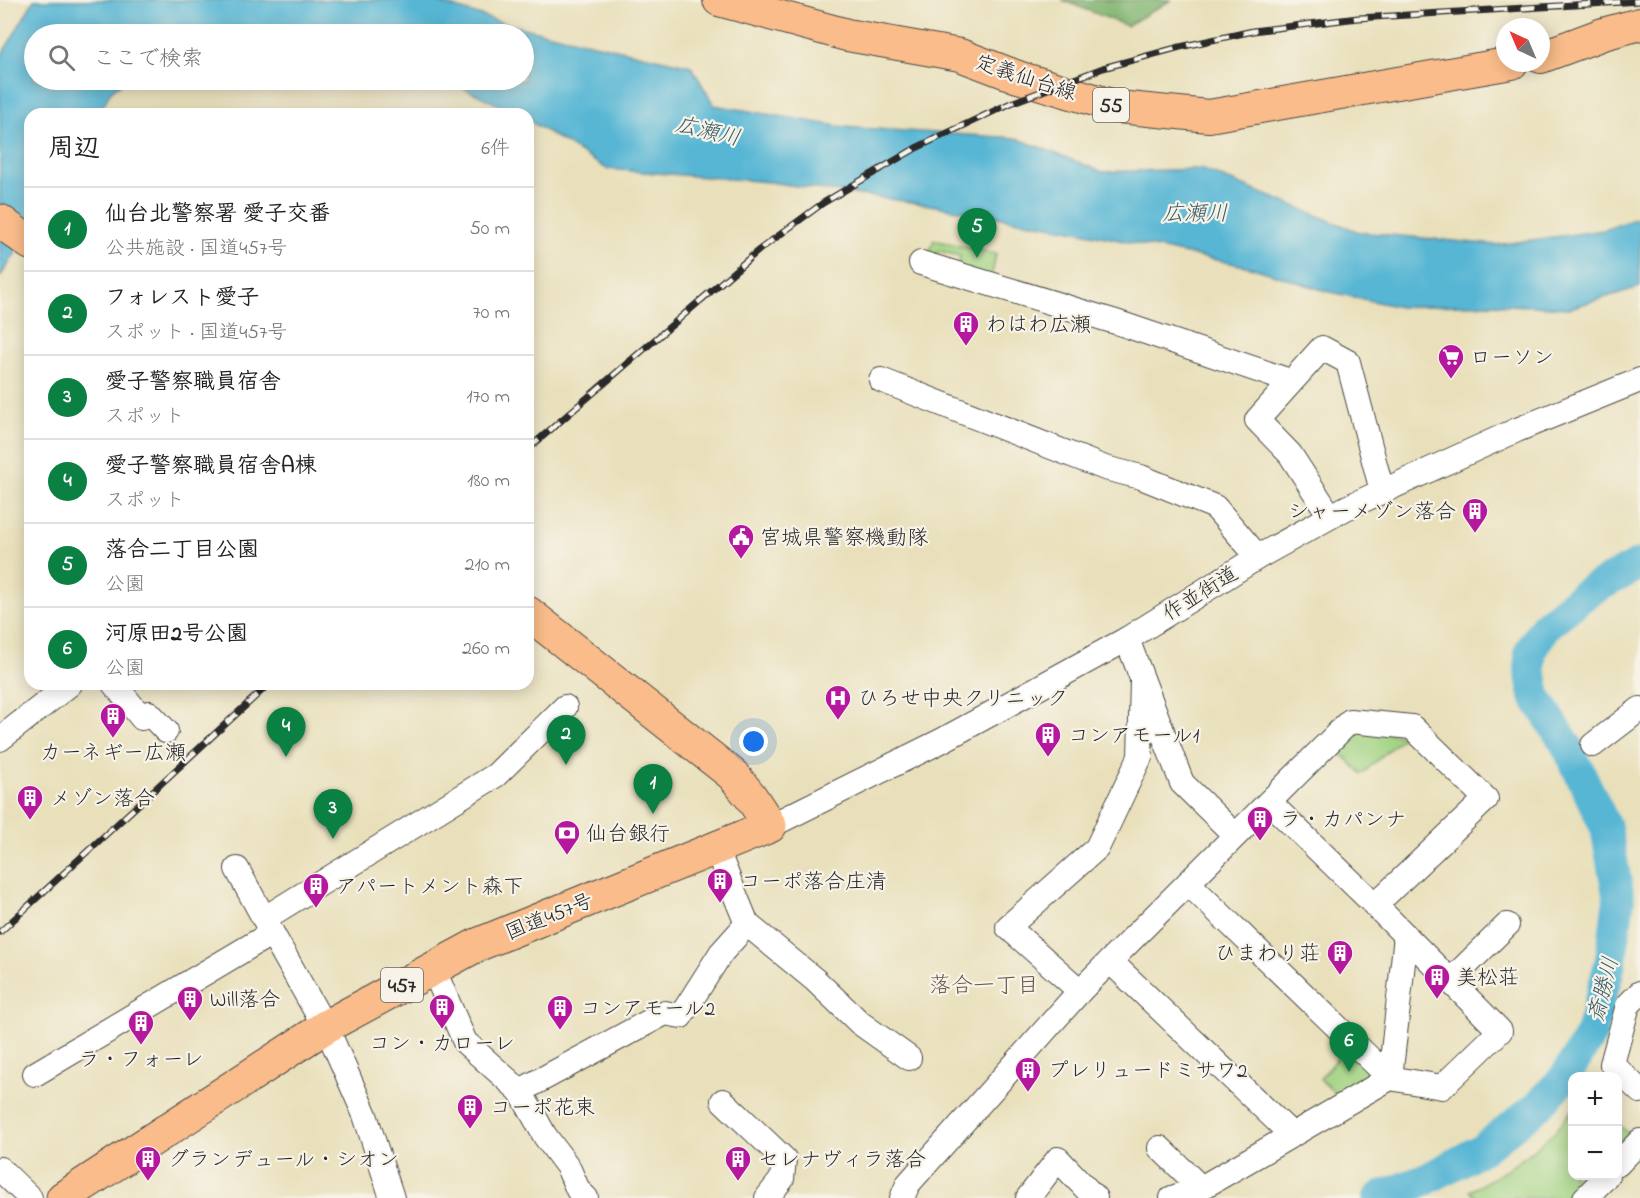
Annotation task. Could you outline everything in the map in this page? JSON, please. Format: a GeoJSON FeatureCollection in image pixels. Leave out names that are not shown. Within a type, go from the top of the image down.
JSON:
{"type":"FeatureCollection","features":[{"type":"Feature","properties":{"kind":"highway"},"geometry":{"type":"LineString","coordinates":[[0,221],[24,239]]}},
{"type":"Feature","properties":{"kind":"highway"},"geometry":{"type":"LineString","coordinates":[[534,618],[733,775],[770,826]]}},
{"type":"Feature","properties":{"kind":"highway","name":"国道457号"},"geometry":{"type":"LineString","coordinates":[[63,1198],[325,1026],[433,968],[477,945],[770,826]]}},
{"type":"Feature","properties":{"kind":"main road","name":"定義仙台線"},"geometry":{"type":"LineString","coordinates":[[719,0],[846,35],[960,55],[1018,77],[1118,107],[1180,114],[1209,116],[1496,66]]}},
{"type":"Feature","properties":{"kind":"main road"},"geometry":{"type":"LineString","coordinates":[[1550,54],[1603,34],[1640,24]]}},
{"type":"Feature","properties":{"kind":"street"},"geometry":{"type":"LineString","coordinates":[[921,263],[1119,323],[1290,381]]}},
{"type":"Feature","properties":{"kind":"street"},"geometry":{"type":"LineString","coordinates":[[1328,517],[1325,508],[1290,454],[1257,420],[1322,348],[1348,362],[1382,491]]}},
{"type":"Feature","properties":{"kind":"street"},"geometry":{"type":"LineString","coordinates":[[881,380],[1105,468],[1141,477],[1215,507],[1258,557]]}},
{"type":"Feature","properties":{"kind":"street","name":"作並街道"},"geometry":{"type":"LineString","coordinates":[[770,826],[941,741],[1127,639],[1258,557],[1328,517],[1517,430],[1640,380]]}},
{"type":"Feature","properties":{"kind":"street"},"geometry":{"type":"LineString","coordinates":[[1127,639],[1182,783],[1235,835]]}},
{"type":"Feature","properties":{"kind":"street"},"geometry":{"type":"LineString","coordinates":[[1080,991],[1008,927],[1097,848],[1140,757],[1142,680]]}},
{"type":"Feature","properties":{"kind":"street"},"geometry":{"type":"LineString","coordinates":[[0,739],[62,690]]}},
{"type":"Feature","properties":{"kind":"street"},"geometry":{"type":"LineString","coordinates":[[119,690],[142,718],[149,713],[166,731]]}},
{"type":"Feature","properties":{"kind":"street"},"geometry":{"type":"LineString","coordinates":[[36,1074],[269,926],[496,775],[566,707]]}},
{"type":"Feature","properties":{"kind":"street"},"geometry":{"type":"LineString","coordinates":[[1593,746],[1640,710]]}},
{"type":"Feature","properties":{"kind":"street"},"geometry":{"type":"LineString","coordinates":[[902,1198],[908,1184],[1080,991],[1350,721],[1412,727],[1486,799],[1375,905]]}},
{"type":"Feature","properties":{"kind":"street"},"geometry":{"type":"LineString","coordinates":[[1188,883],[1390,1078],[1442,1087],[1500,1031],[1269,802]]}},
{"type":"Feature","properties":{"kind":"street"},"geometry":{"type":"LineString","coordinates":[[716,848],[747,924],[815,980],[860,1023],[909,1058]]}},
{"type":"Feature","properties":{"kind":"street"},"geometry":{"type":"LineString","coordinates":[[237,869],[325,1026],[365,1115],[392,1198]]}},
{"type":"Feature","properties":{"kind":"street"},"geometry":{"type":"LineString","coordinates":[[520,1091],[665,1013],[681,1016],[721,953],[747,924]]}},
{"type":"Feature","properties":{"kind":"street"},"geometry":{"type":"LineString","coordinates":[[1450,981],[1506,925]]}},
{"type":"Feature","properties":{"kind":"street"},"geometry":{"type":"LineString","coordinates":[[1390,1078],[1406,936]]}},
{"type":"Feature","properties":{"kind":"street"},"geometry":{"type":"LineString","coordinates":[[1110,960],[1292,1135]]}},
{"type":"Feature","properties":{"kind":"street"},"geometry":{"type":"LineString","coordinates":[[433,968],[465,1042],[520,1091],[545,1136],[568,1167],[578,1190],[586,1198]]}},
{"type":"Feature","properties":{"kind":"street"},"geometry":{"type":"LineString","coordinates":[[1640,993],[1628,1005],[1612,1064],[1640,1091]]}},
{"type":"Feature","properties":{"kind":"street"},"geometry":{"type":"LineString","coordinates":[[1172,1198],[1201,1188],[1390,1078]]}},
{"type":"Feature","properties":{"kind":"street"},"geometry":{"type":"LineString","coordinates":[[723,1101],[784,1159],[782,1179],[766,1198]]}},
{"type":"Feature","properties":{"kind":"street"},"geometry":{"type":"LineString","coordinates":[[1622,1159],[1640,1141]]}},
{"type":"Feature","properties":{"kind":"street"},"geometry":{"type":"LineString","coordinates":[[1160,1148],[1201,1188]]}},
{"type":"Feature","properties":{"kind":"street"},"geometry":{"type":"LineString","coordinates":[[1028,1198],[1058,1159],[1095,1198]]}},
{"type":"Feature","properties":{"kind":"street"},"geometry":{"type":"LineString","coordinates":[[0,1169],[30,1198]]}},
{"type":"Feature","properties":{"kind":"street"},"geometry":{"type":"LineString","coordinates":[[1585,1198],[1603,1180]]}},
{"type":"Feature","properties":{"kind":"green space"},"geometry":{"type":"Polygon","coordinates":[[[1062,0],[1171,0],[1127,26],[1062,0]]]}},
{"type":"Feature","properties":{"kind":"green space"},"geometry":{"type":"Polygon","coordinates":[[[934,240],[996,254],[991,279],[958,266],[960,256],[939,251],[934,262],[927,260],[934,240]]]}},
{"type":"Feature","properties":{"kind":"green space"},"geometry":{"type":"Polygon","coordinates":[[[1357,726],[1404,736],[1362,774],[1336,748],[1357,726]]]}},
{"type":"Feature","properties":{"kind":"green space"},"geometry":{"type":"Polygon","coordinates":[[[1347,1046],[1373,1077],[1338,1096],[1320,1079],[1347,1046]]]}},
{"type":"Feature","properties":{"kind":"green space"},"geometry":{"type":"Polygon","coordinates":[[[1568,1115],[1568,1180],[1585,1180],[1566,1198],[1477,1198],[1470,1191],[1526,1156],[1568,1115]]]}},
{"type":"Feature","properties":{"kind":"green space"},"geometry":{"type":"Polygon","coordinates":[[[1622,1127],[1630,1135],[1622,1143],[1622,1127]]]}},
{"type":"Feature","properties":{"kind":"water"},"geometry":{"type":"Polygon","coordinates":[[[34,0],[431,0],[507,24],[24,24],[24,90],[112,90],[102,108],[24,108],[24,240],[0,277],[0,58],[34,0]]]}},
{"type":"Feature","properties":{"kind":"water","name":"広瀬川"},"geometry":{"type":"Polygon","coordinates":[[[534,30],[691,66],[714,105],[843,127],[1016,138],[1103,172],[1201,169],[1359,232],[1496,245],[1604,230],[1640,217],[1640,287],[1570,308],[1491,304],[1400,307],[1326,291],[1250,267],[1071,230],[924,204],[769,182],[607,169],[534,124],[534,108],[505,108],[468,90],[534,90],[534,30]]]}},
{"type":"Feature","properties":{"kind":"waterway","name":"斎勝川"},"geometry":{"type":"LineString","coordinates":[[1379,1198],[1427,1179],[1482,1149],[1536,1108],[1565,1077],[1591,1034],[1611,960],[1619,899],[1606,828],[1567,746],[1535,696],[1530,669],[1530,651],[1546,625],[1589,591],[1640,564]]}},
{"type":"Feature","properties":{"kind":"railway"},"geometry":{"type":"LineString","coordinates":[[534,444],[759,250],[823,203],[916,148],[1011,103],[1103,68],[1180,47],[1253,31],[1358,18],[1640,1]]}},
{"type":"Feature","properties":{"kind":"railway"},"geometry":{"type":"LineString","coordinates":[[0,932],[262,690]]}},
{"type":"Feature","properties":{"kind":"place","name":"落合二丁目公園"},"geometry":{"type":"Point","coordinates":[977,258]}},
{"type":"Feature","properties":{"kind":"place","name":"わはわ広瀬"},"geometry":{"type":"Point","coordinates":[966,347]}},
{"type":"Feature","properties":{"kind":"place","name":"ローソン"},"geometry":{"type":"Point","coordinates":[1451,380]}},
{"type":"Feature","properties":{"kind":"place","name":"シャーメゾン落合"},"geometry":{"type":"Point","coordinates":[1475,534]}},
{"type":"Feature","properties":{"kind":"place","name":"宮城県警察機動隊"},"geometry":{"type":"Point","coordinates":[741,560]}},
{"type":"Feature","properties":{"kind":"place","name":"ひろせ中央クリニック"},"geometry":{"type":"Point","coordinates":[838,721]}},
{"type":"Feature","properties":{"kind":"place","name":"カーネギー広瀬"},"geometry":{"type":"Point","coordinates":[113,739]}},
{"type":"Feature","properties":{"kind":"place","name":"愛子警察職員宿舎A棟"},"geometry":{"type":"Point","coordinates":[286,757]}},
{"type":"Feature","properties":{"kind":"place","name":"コンアモール1"},"geometry":{"type":"Point","coordinates":[1048,758]}},
{"type":"Feature","properties":{"kind":"place","name":"フォレスト愛子"},"geometry":{"type":"Point","coordinates":[566,765]}},
{"type":"Feature","properties":{"kind":"place","name":"仙台北警察署 愛子交番"},"geometry":{"type":"Point","coordinates":[653,814]}},
{"type":"Feature","properties":{"kind":"place","name":"メゾン落合"},"geometry":{"type":"Point","coordinates":[30,821]}},
{"type":"Feature","properties":{"kind":"place","name":"愛子警察職員宿舎"},"geometry":{"type":"Point","coordinates":[333,839]}},
{"type":"Feature","properties":{"kind":"place","name":"ラ・カパンナ"},"geometry":{"type":"Point","coordinates":[1260,842]}},
{"type":"Feature","properties":{"kind":"place","name":"仙台銀行"},"geometry":{"type":"Point","coordinates":[567,856]}},
{"type":"Feature","properties":{"kind":"place","name":"コーポ落合庄清"},"geometry":{"type":"Point","coordinates":[720,904]}},
{"type":"Feature","properties":{"kind":"place","name":"アパートメント森下"},"geometry":{"type":"Point","coordinates":[316,909]}},
{"type":"Feature","properties":{"kind":"place","name":"ひまわり荘"},"geometry":{"type":"Point","coordinates":[1340,976]}},
{"type":"Feature","properties":{"kind":"place","name":"美松荘"},"geometry":{"type":"Point","coordinates":[1437,1000]}},
{"type":"Feature","properties":{"kind":"place","name":"Will落合"},"geometry":{"type":"Point","coordinates":[190,1022]}},
{"type":"Feature","properties":{"kind":"place","name":"コン・カローレ"},"geometry":{"type":"Point","coordinates":[442,1030]}},
{"type":"Feature","properties":{"kind":"place","name":"コンアモール2"},"geometry":{"type":"Point","coordinates":[560,1031]}},
{"type":"Feature","properties":{"kind":"place","name":"ラ・フォーレ"},"geometry":{"type":"Point","coordinates":[141,1046]}},
{"type":"Feature","properties":{"kind":"place","name":"河原田2号公園"},"geometry":{"type":"Point","coordinates":[1349,1072]}},
{"type":"Feature","properties":{"kind":"place","name":"プレリュードミサワ2"},"geometry":{"type":"Point","coordinates":[1028,1093]}},
{"type":"Feature","properties":{"kind":"place","name":"コーポ花束"},"geometry":{"type":"Point","coordinates":[470,1130]}},
{"type":"Feature","properties":{"kind":"place","name":"グランデュール・シオン"},"geometry":{"type":"Point","coordinates":[148,1182]}},
{"type":"Feature","properties":{"kind":"place","name":"セレナヴィラ落合"},"geometry":{"type":"Point","coordinates":[738,1182]}},
{"type":"Feature","properties":{"kind":"district","name":"落合一丁目"},"geometry":{"type":"Point","coordinates":[984,984]}}]}
